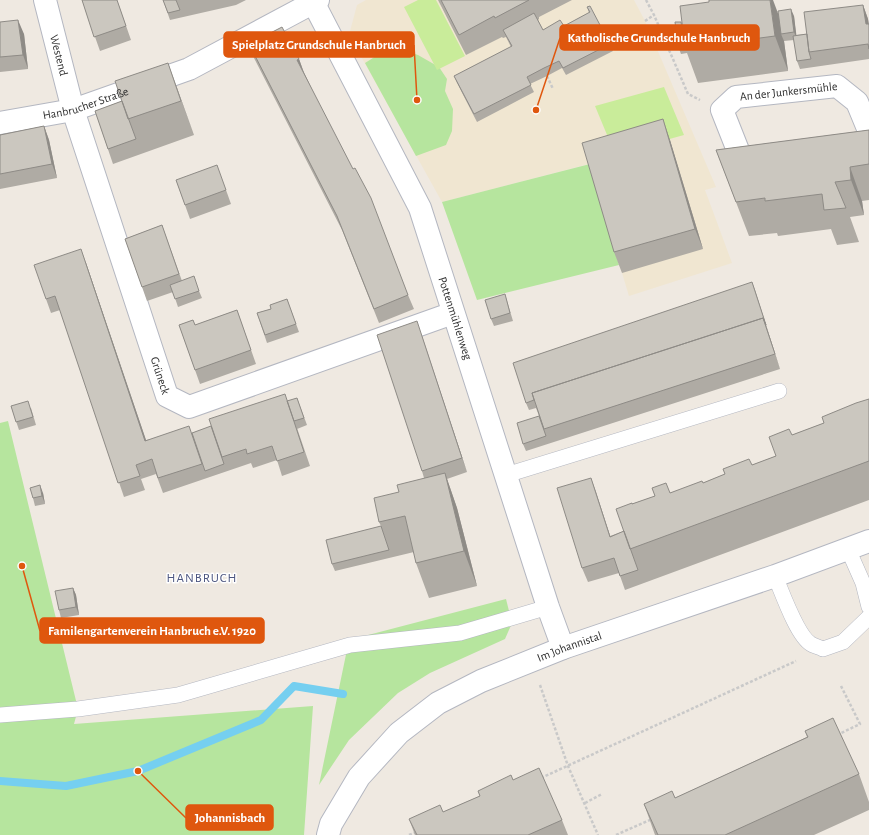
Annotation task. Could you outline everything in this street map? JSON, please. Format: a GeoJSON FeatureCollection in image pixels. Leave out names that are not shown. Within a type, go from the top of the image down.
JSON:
{"type":"FeatureCollection","features":[{"type":"Feature","properties":{"kind":"street","name":"Westend"},"geometry":{"type":"LineString","coordinates":[[45,0],[73,110]]}},
{"type":"Feature","properties":{"kind":"street","name":"Hanbrucher Straße"},"geometry":{"type":"LineString","coordinates":[[0,123],[73,110],[189,69],[315,1]]}},
{"type":"Feature","properties":{"kind":"street","name":"Pottenmühlenweg"},"geometry":{"type":"LineString","coordinates":[[315,1],[420,208],[548,607],[563,648]]}},
{"type":"Feature","properties":{"kind":"street","name":"An der Junkersmühle"},"geometry":{"type":"LineString","coordinates":[[722,110],[736,97],[837,86],[857,102],[864,140]]}},
{"type":"Feature","properties":{"kind":"street","name":"Grüneck"},"geometry":{"type":"LineString","coordinates":[[73,110],[167,396],[189,406],[453,313]]}},
{"type":"Feature","properties":{"kind":"street"},"geometry":{"type":"LineString","coordinates":[[722,110],[739,153],[752,160],[776,156]]}},
{"type":"Feature","properties":{"kind":"street","name":"Im Johannistal"},"geometry":{"type":"LineString","coordinates":[[328,835],[331,824],[359,777],[399,732],[438,703],[481,681],[531,660],[775,576],[869,541]]}},
{"type":"Feature","properties":{"kind":"lane"},"geometry":{"type":"LineString","coordinates":[[506,475],[780,390]]}},
{"type":"Feature","properties":{"kind":"lane"},"geometry":{"type":"LineString","coordinates":[[848,549],[863,582],[869,607]]}},
{"type":"Feature","properties":{"kind":"lane"},"geometry":{"type":"LineString","coordinates":[[775,576],[788,609],[801,634],[810,644],[822,649],[843,642],[869,617]]}},
{"type":"Feature","properties":{"kind":"lane"},"geometry":{"type":"LineString","coordinates":[[0,715],[78,709],[178,695],[350,645],[460,633],[548,607]]}},
{"type":"Feature","properties":{"kind":"path"},"geometry":{"type":"LineString","coordinates":[[646,0],[688,94],[722,110]]}},
{"type":"Feature","properties":{"kind":"path"},"geometry":{"type":"LineString","coordinates":[[645,21],[654,15]]}},
{"type":"Feature","properties":{"kind":"path"},"geometry":{"type":"LineString","coordinates":[[546,76],[554,89]]}},
{"type":"Feature","properties":{"kind":"path"},"geometry":{"type":"LineString","coordinates":[[539,778],[802,658],[810,644]]}},
{"type":"Feature","properties":{"kind":"path"},"geometry":{"type":"LineString","coordinates":[[531,660],[568,766],[598,835]]}},
{"type":"Feature","properties":{"kind":"path"},"geometry":{"type":"LineString","coordinates":[[831,738],[860,724],[841,686]]}},
{"type":"Feature","properties":{"kind":"path"},"geometry":{"type":"LineString","coordinates":[[585,803],[602,794]]}},
{"type":"Feature","properties":{"kind":"path"},"geometry":{"type":"LineString","coordinates":[[616,835],[656,817]]}},
{"type":"Feature","properties":{"kind":"path"},"geometry":{"type":"LineString","coordinates":[[409,835],[424,829]]}},
{"type":"Feature","properties":{"kind":"shaded area"},"geometry":{"type":"Polygon","coordinates":[[[366,0],[634,0],[645,21],[716,187],[705,190],[732,263],[629,296],[589,164],[442,202],[349,35],[357,5],[366,0]]]}},
{"type":"Feature","properties":{"kind":"green space"},"geometry":{"type":"Polygon","coordinates":[[[418,0],[436,0],[465,56],[437,70],[404,7],[418,0]]]}},
{"type":"Feature","properties":{"kind":"green space"},"geometry":{"type":"Polygon","coordinates":[[[384,51],[406,51],[418,55],[439,67],[447,79],[445,91],[453,109],[452,131],[446,145],[416,156],[365,63],[384,51]]]}},
{"type":"Feature","properties":{"kind":"green space"},"geometry":{"type":"Polygon","coordinates":[[[664,87],[684,135],[615,154],[595,106],[664,87]]]}},
{"type":"Feature","properties":{"kind":"green space"},"geometry":{"type":"Polygon","coordinates":[[[590,164],[619,265],[477,300],[442,202],[590,164]]]}},
{"type":"Feature","properties":{"kind":"green space"},"geometry":{"type":"Polygon","coordinates":[[[8,421],[78,709],[74,724],[313,706],[304,835],[0,835],[0,423],[8,421]]]}},
{"type":"Feature","properties":{"kind":"green space"},"geometry":{"type":"Polygon","coordinates":[[[506,599],[512,623],[505,639],[430,673],[398,693],[349,740],[319,785],[349,640],[506,599]]]}},
{"type":"Feature","properties":{"kind":"building"},"geometry":{"type":"Polygon","coordinates":[[[82,0],[117,0],[126,26],[94,37],[82,0]]]}},
{"type":"Feature","properties":{"kind":"building"},"geometry":{"type":"Polygon","coordinates":[[[163,0],[176,0],[180,10],[168,13],[163,0]]]}},
{"type":"Feature","properties":{"kind":"building"},"geometry":{"type":"Polygon","coordinates":[[[441,0],[529,0],[495,18],[494,16],[459,35],[441,0]]]}},
{"type":"Feature","properties":{"kind":"building"},"geometry":{"type":"Polygon","coordinates":[[[709,0],[770,0],[775,36],[685,48],[680,6],[709,2],[709,0]]]}},
{"type":"Feature","properties":{"kind":"building"},"geometry":{"type":"Polygon","coordinates":[[[863,5],[866,24],[869,24],[869,49],[868,44],[809,52],[804,12],[863,5]]]}},
{"type":"Feature","properties":{"kind":"building"},"geometry":{"type":"Polygon","coordinates":[[[590,6],[610,44],[563,68],[559,61],[544,68],[527,77],[531,85],[474,114],[454,76],[512,46],[503,30],[534,13],[543,30],[560,20],[564,26],[590,12],[587,7],[590,6]]]}},
{"type":"Feature","properties":{"kind":"building"},"geometry":{"type":"Polygon","coordinates":[[[791,9],[794,32],[781,34],[778,11],[791,9]]]}},
{"type":"Feature","properties":{"kind":"building"},"geometry":{"type":"Polygon","coordinates":[[[18,20],[23,55],[0,57],[0,22],[18,20]]]}},
{"type":"Feature","properties":{"kind":"building"},"geometry":{"type":"Polygon","coordinates":[[[675,22],[681,22],[685,46],[678,46],[675,22]]]}},
{"type":"Feature","properties":{"kind":"building"},"geometry":{"type":"Polygon","coordinates":[[[282,27],[299,59],[297,60],[353,169],[355,168],[371,198],[408,295],[374,309],[337,216],[249,44],[282,27]]]}},
{"type":"Feature","properties":{"kind":"building"},"geometry":{"type":"Polygon","coordinates":[[[807,34],[811,59],[797,61],[793,36],[807,34]]]}},
{"type":"Feature","properties":{"kind":"building"},"geometry":{"type":"Polygon","coordinates":[[[168,63],[181,101],[128,119],[115,81],[168,63]]]}},
{"type":"Feature","properties":{"kind":"building"},"geometry":{"type":"Polygon","coordinates":[[[122,101],[136,139],[108,149],[95,111],[122,101]]]}},
{"type":"Feature","properties":{"kind":"building"},"geometry":{"type":"Polygon","coordinates":[[[663,119],[695,229],[614,252],[582,143],[663,119]]]}},
{"type":"Feature","properties":{"kind":"building"},"geometry":{"type":"Polygon","coordinates":[[[44,126],[52,164],[0,174],[0,135],[44,126]]]}},
{"type":"Feature","properties":{"kind":"building"},"geometry":{"type":"Polygon","coordinates":[[[869,130],[869,164],[850,167],[851,180],[835,182],[846,208],[824,210],[822,194],[765,201],[765,198],[736,202],[716,150],[869,130]]]}},
{"type":"Feature","properties":{"kind":"building"},"geometry":{"type":"Polygon","coordinates":[[[217,165],[226,190],[185,205],[176,180],[217,165]]]}},
{"type":"Feature","properties":{"kind":"building"},"geometry":{"type":"Polygon","coordinates":[[[162,225],[179,274],[142,287],[125,239],[162,225]]]}},
{"type":"Feature","properties":{"kind":"building"},"geometry":{"type":"Polygon","coordinates":[[[81,249],[145,441],[189,426],[202,464],[158,478],[152,459],[136,465],[140,476],[118,483],[55,296],[46,299],[34,265],[81,249]]]}},
{"type":"Feature","properties":{"kind":"building"},"geometry":{"type":"Polygon","coordinates":[[[194,276],[199,291],[175,299],[170,285],[194,276]]]}},
{"type":"Feature","properties":{"kind":"building"},"geometry":{"type":"Polygon","coordinates":[[[752,282],[766,325],[763,318],[532,393],[534,400],[526,403],[513,363],[752,282]]]}},
{"type":"Feature","properties":{"kind":"building"},"geometry":{"type":"Polygon","coordinates":[[[505,294],[510,313],[491,319],[485,300],[505,294]]]}},
{"type":"Feature","properties":{"kind":"building"},"geometry":{"type":"Polygon","coordinates":[[[287,299],[296,324],[265,335],[257,313],[271,309],[270,305],[287,299]]]}},
{"type":"Feature","properties":{"kind":"building"},"geometry":{"type":"Polygon","coordinates":[[[237,310],[251,350],[195,370],[179,325],[193,320],[195,325],[237,310]]]}},
{"type":"Feature","properties":{"kind":"building"},"geometry":{"type":"Polygon","coordinates":[[[763,318],[775,354],[544,429],[532,393],[763,318]]]}},
{"type":"Feature","properties":{"kind":"building"},"geometry":{"type":"Polygon","coordinates":[[[417,321],[462,458],[422,471],[377,335],[417,321]]]}},
{"type":"Feature","properties":{"kind":"building"},"geometry":{"type":"Polygon","coordinates":[[[285,394],[304,452],[277,461],[272,446],[247,454],[246,449],[222,457],[209,419],[285,394]]]}},
{"type":"Feature","properties":{"kind":"building"},"geometry":{"type":"Polygon","coordinates":[[[297,398],[304,418],[294,421],[287,401],[297,398]]]}},
{"type":"Feature","properties":{"kind":"building"},"geometry":{"type":"Polygon","coordinates":[[[869,399],[869,461],[630,549],[616,509],[655,496],[652,488],[666,483],[670,493],[702,481],[703,483],[725,474],[723,469],[749,459],[752,465],[776,456],[769,437],[789,429],[792,435],[824,423],[822,417],[869,399]]]}},
{"type":"Feature","properties":{"kind":"building"},"geometry":{"type":"Polygon","coordinates":[[[28,401],[33,417],[16,422],[11,406],[28,401]]]}},
{"type":"Feature","properties":{"kind":"building"},"geometry":{"type":"Polygon","coordinates":[[[539,416],[546,436],[523,444],[517,423],[539,416]]]}},
{"type":"Feature","properties":{"kind":"building"},"geometry":{"type":"Polygon","coordinates":[[[211,426],[224,464],[205,471],[192,433],[211,426]]]}},
{"type":"Feature","properties":{"kind":"building"},"geometry":{"type":"Polygon","coordinates":[[[445,473],[464,551],[416,563],[405,516],[379,522],[374,498],[399,492],[397,485],[445,473]]]}},
{"type":"Feature","properties":{"kind":"building"},"geometry":{"type":"Polygon","coordinates":[[[591,478],[610,537],[624,531],[638,570],[620,576],[614,558],[582,568],[557,488],[591,478]]]}},
{"type":"Feature","properties":{"kind":"building"},"geometry":{"type":"Polygon","coordinates":[[[40,485],[42,496],[33,498],[30,488],[40,485]]]}},
{"type":"Feature","properties":{"kind":"building"},"geometry":{"type":"Polygon","coordinates":[[[381,526],[389,550],[332,564],[326,540],[381,526]]]}},
{"type":"Feature","properties":{"kind":"building"},"geometry":{"type":"Polygon","coordinates":[[[73,588],[76,607],[59,610],[55,591],[73,588]]]}},
{"type":"Feature","properties":{"kind":"building"},"geometry":{"type":"Polygon","coordinates":[[[833,718],[859,774],[725,835],[658,835],[644,804],[672,791],[675,798],[808,737],[805,731],[833,718]]]}},
{"type":"Feature","properties":{"kind":"building"},"geometry":{"type":"Polygon","coordinates":[[[539,768],[562,820],[528,835],[417,835],[409,819],[440,805],[443,812],[480,796],[478,791],[511,775],[513,780],[539,768]]]}},
{"type":"Feature","properties":{"kind":"waterway"},"geometry":{"type":"LineString","coordinates":[[0,781],[66,786],[138,771],[261,720],[294,686],[343,694]]}},
{"type":"Feature","properties":{"kind":"place","name":"Spielplatz Grundschule Hanbruch"},"geometry":{"type":"Point","coordinates":[417,100]}},
{"type":"Feature","properties":{"kind":"place","name":"Katholische Grundschule Hanbruch"},"geometry":{"type":"Point","coordinates":[536,110]}},
{"type":"Feature","properties":{"kind":"place","name":"Familengartenverein Hanbruch e.V. 1920"},"geometry":{"type":"Point","coordinates":[22,566]}},
{"type":"Feature","properties":{"kind":"place","name":"Johannisbach"},"geometry":{"type":"Point","coordinates":[138,771]}},
{"type":"Feature","properties":{"kind":"district","name":"HANBRUCH"},"geometry":{"type":"Point","coordinates":[202,577]}}]}
